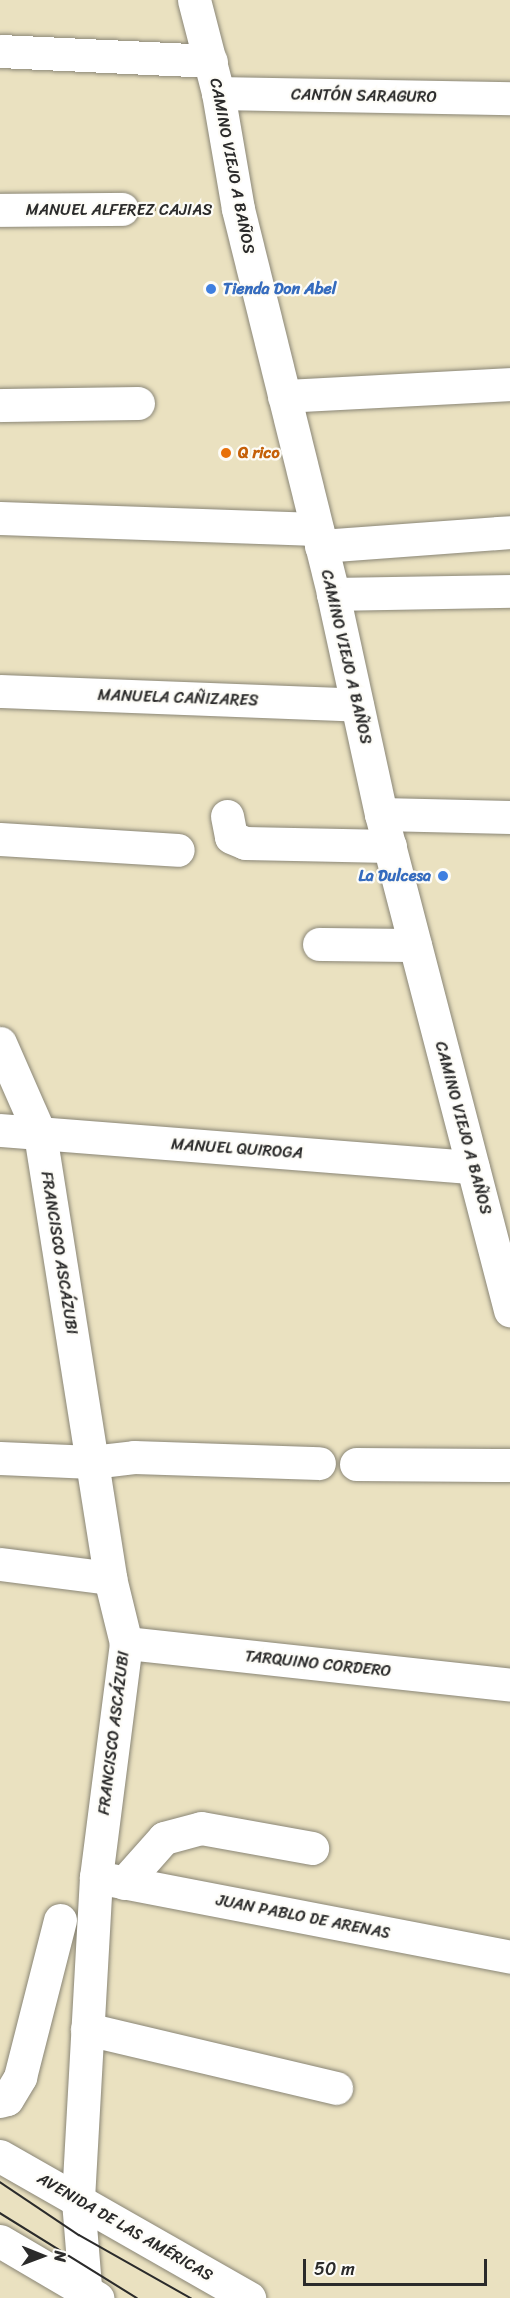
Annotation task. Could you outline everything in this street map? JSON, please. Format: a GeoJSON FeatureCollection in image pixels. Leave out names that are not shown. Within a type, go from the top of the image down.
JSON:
{"type":"FeatureCollection","features":[{"type":"Feature","properties":{"kind":"street","name":"CAMINO VIEJO A BAÑOS"},"geometry":{"type":"LineString","coordinates":[[194,0],[218,93],[238,209],[333,594],[381,814],[473,1167],[501,1241],[510,1310]]}},
{"type":"Feature","properties":{"kind":"street"},"geometry":{"type":"LineString","coordinates":[[0,51],[211,61]]}},
{"type":"Feature","properties":{"kind":"street","name":"CANTÓN SARAGURO"},"geometry":{"type":"LineString","coordinates":[[218,93],[510,98]]}},
{"type":"Feature","properties":{"kind":"street","name":"MANUEL ALFEREZ CAJIAS"},"geometry":{"type":"LineString","coordinates":[[0,210],[122,209]]}},
{"type":"Feature","properties":{"kind":"street"},"geometry":{"type":"LineString","coordinates":[[284,396],[510,384]]}},
{"type":"Feature","properties":{"kind":"street"},"geometry":{"type":"LineString","coordinates":[[0,405],[138,403]]}},
{"type":"Feature","properties":{"kind":"street"},"geometry":{"type":"LineString","coordinates":[[0,518],[319,537],[510,531]]}},
{"type":"Feature","properties":{"kind":"street"},"geometry":{"type":"LineString","coordinates":[[333,594],[510,591]]}},
{"type":"Feature","properties":{"kind":"street","name":"MANUELA CAÑIZARES"},"geometry":{"type":"LineString","coordinates":[[0,691],[357,705]]}},
{"type":"Feature","properties":{"kind":"street"},"geometry":{"type":"LineString","coordinates":[[381,814],[510,817]]}},
{"type":"Feature","properties":{"kind":"street"},"geometry":{"type":"LineString","coordinates":[[226,816],[231,837],[245,843],[390,846]]}},
{"type":"Feature","properties":{"kind":"street"},"geometry":{"type":"LineString","coordinates":[[0,838],[178,850]]}},
{"type":"Feature","properties":{"kind":"street"},"geometry":{"type":"LineString","coordinates":[[319,944],[415,945]]}},
{"type":"Feature","properties":{"kind":"street","name":"FRANCISCO ASCÁZUBI"},"geometry":{"type":"LineString","coordinates":[[0,1043],[40,1134],[110,1578],[126,1643],[110,1880],[87,2029],[78,2201],[82,2266],[90,2296]]}},
{"type":"Feature","properties":{"kind":"street","name":"MANUEL QUIROGA"},"geometry":{"type":"LineString","coordinates":[[0,1130],[473,1167]]}},
{"type":"Feature","properties":{"kind":"street"},"geometry":{"type":"LineString","coordinates":[[0,1458],[92,1462],[134,1457],[319,1463]]}},
{"type":"Feature","properties":{"kind":"street"},"geometry":{"type":"LineString","coordinates":[[356,1464],[510,1465]]}},
{"type":"Feature","properties":{"kind":"street"},"geometry":{"type":"LineString","coordinates":[[0,1564],[110,1578]]}},
{"type":"Feature","properties":{"kind":"street","name":"TARQUINO CORDERO"},"geometry":{"type":"LineString","coordinates":[[126,1643],[510,1685]]}},
{"type":"Feature","properties":{"kind":"street"},"geometry":{"type":"LineString","coordinates":[[110,1880],[164,1838],[201,1828],[312,1848]]}},
{"type":"Feature","properties":{"kind":"street","name":"JUAN PABLO DE ARENAS"},"geometry":{"type":"LineString","coordinates":[[110,1880],[510,1957]]}},
{"type":"Feature","properties":{"kind":"street"},"geometry":{"type":"LineString","coordinates":[[0,2101],[7,2099],[20,2077],[60,1920]]}},
{"type":"Feature","properties":{"kind":"street"},"geometry":{"type":"LineString","coordinates":[[87,2029],[336,2088]]}},
{"type":"Feature","properties":{"kind":"street","name":"AVENIDA DE LAS AMÉRICAS"},"geometry":{"type":"LineString","coordinates":[[0,2156],[249,2298]]}},
{"type":"Feature","properties":{"kind":"street"},"geometry":{"type":"LineString","coordinates":[[0,2241],[90,2296]]}},
{"type":"Feature","properties":{"kind":"path","name":"MANUEL ALFEREZ CAJIAS"},"geometry":{"type":"LineString","coordinates":[[122,209],[238,209]]}},
{"type":"Feature","properties":{"kind":"tram line"},"geometry":{"type":"LineString","coordinates":[[0,2182],[79,2235],[191,2298]]}},
{"type":"Feature","properties":{"kind":"tram line"},"geometry":{"type":"LineString","coordinates":[[0,2213],[137,2298]]}},
{"type":"Feature","properties":{"kind":"place","name":"Tienda Don Abel"},"geometry":{"type":"Point","coordinates":[211,289]}},
{"type":"Feature","properties":{"kind":"place","name":"Q rico"},"geometry":{"type":"Point","coordinates":[226,453]}},
{"type":"Feature","properties":{"kind":"place","name":"La Dulcesa"},"geometry":{"type":"Point","coordinates":[443,876]}}]}
